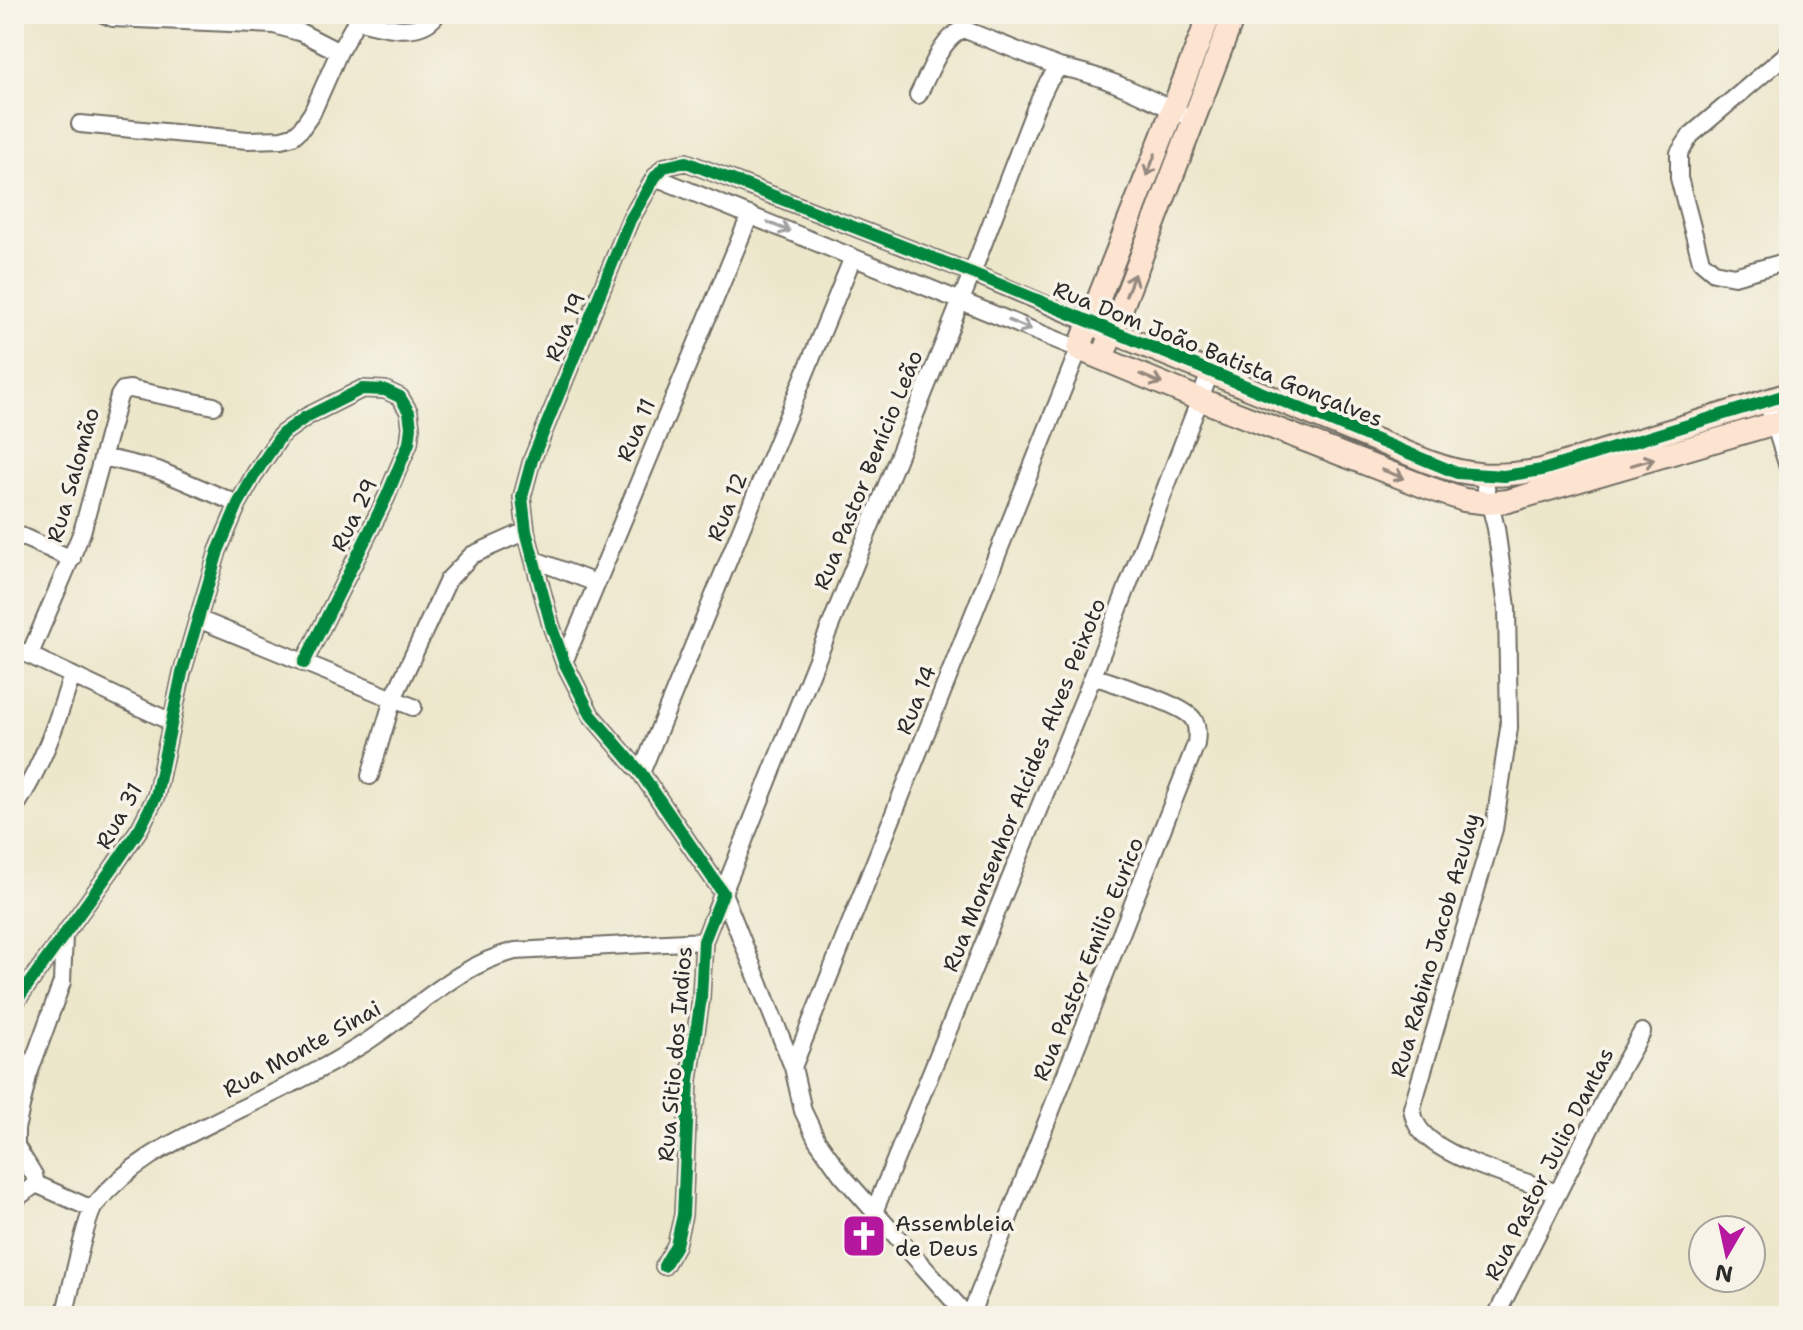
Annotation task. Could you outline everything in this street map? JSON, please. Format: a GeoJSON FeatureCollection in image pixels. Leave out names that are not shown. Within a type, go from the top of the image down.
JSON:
{"type":"FeatureCollection","features":[{"type":"Feature","properties":{"kind":"street"},"geometry":{"type":"LineString","coordinates":[[103,14],[113,18],[191,17],[257,23],[302,33],[339,52]]}},
{"type":"Feature","properties":{"kind":"street"},"geometry":{"type":"LineString","coordinates":[[296,14],[302,33]]}},
{"type":"Feature","properties":{"kind":"street"},"geometry":{"type":"LineString","coordinates":[[80,124],[248,140],[293,136],[306,122],[354,17],[384,27],[418,27],[433,20],[437,14]]}},
{"type":"Feature","properties":{"kind":"street"},"geometry":{"type":"LineString","coordinates":[[1079,349],[1210,14]]}},
{"type":"Feature","properties":{"kind":"street"},"geometry":{"type":"LineString","coordinates":[[1102,358],[1234,14]]}},
{"type":"Feature","properties":{"kind":"street"},"geometry":{"type":"LineString","coordinates":[[918,95],[942,49],[955,33],[963,29],[1059,67],[1102,76],[1194,120]]}},
{"type":"Feature","properties":{"kind":"street"},"geometry":{"type":"LineString","coordinates":[[1789,52],[1691,135],[1679,153],[1679,178],[1701,261],[1714,272],[1734,276],[1789,261]]}},
{"type":"Feature","properties":{"kind":"street","name":"Rua Pastor Benício Leão"},"geometry":{"type":"LineString","coordinates":[[723,893],[1035,109],[1059,67]]}},
{"type":"Feature","properties":{"kind":"street","name":"Rua Dom João Batista Gonçalves"},"geometry":{"type":"LineString","coordinates":[[659,172],[686,162],[701,167],[972,273],[1457,473],[1504,476],[1542,470],[1778,398]]}},
{"type":"Feature","properties":{"kind":"street","name":"Rua Dom João Batista Gonçalves"},"geometry":{"type":"LineString","coordinates":[[659,172],[750,215],[1199,399],[1464,500],[1489,503],[1508,501],[1782,422]]}},
{"type":"Feature","properties":{"kind":"street","name":"Rua 19"},"geometry":{"type":"LineString","coordinates":[[526,531],[524,483],[532,460],[630,220],[659,172]]}},
{"type":"Feature","properties":{"kind":"street","name":"Rua 11"},"geometry":{"type":"LineString","coordinates":[[564,662],[750,215]]}},
{"type":"Feature","properties":{"kind":"street","name":"Rua 12"},"geometry":{"type":"LineString","coordinates":[[641,773],[853,257]]}},
{"type":"Feature","properties":{"kind":"street","name":"Rua 14"},"geometry":{"type":"LineString","coordinates":[[793,1067],[1079,349]]}},
{"type":"Feature","properties":{"kind":"street","name":"Rua Monsenhor Alcides Alves Peixoto"},"geometry":{"type":"LineString","coordinates":[[874,1212],[1093,676],[1210,373]]}},
{"type":"Feature","properties":{"kind":"street","name":"Rua 31"},"geometry":{"type":"LineString","coordinates":[[14,1004],[140,828],[156,796],[171,722],[198,619],[218,551],[238,504],[282,434],[343,396],[362,389],[385,390]]}},
{"type":"Feature","properties":{"kind":"street","name":"Rua Salomão"},"geometry":{"type":"LineString","coordinates":[[22,651],[72,559],[123,390],[214,406]]}},
{"type":"Feature","properties":{"kind":"street","name":"Rua 29"},"geometry":{"type":"LineString","coordinates":[[304,663],[386,498],[409,443],[409,412],[400,397],[385,390]]}},
{"type":"Feature","properties":{"kind":"street"},"geometry":{"type":"LineString","coordinates":[[1778,398],[1789,470]]}},
{"type":"Feature","properties":{"kind":"street"},"geometry":{"type":"LineString","coordinates":[[103,457],[158,470],[238,504]]}},
{"type":"Feature","properties":{"kind":"street","name":"Rua Rabino Jacob Azulay"},"geometry":{"type":"LineString","coordinates":[[1483,476],[1496,528],[1507,607],[1509,728],[1494,829],[1412,1108],[1415,1123],[1426,1137],[1447,1150],[1557,1193]]}},
{"type":"Feature","properties":{"kind":"street"},"geometry":{"type":"LineString","coordinates":[[370,776],[393,699],[448,580],[472,555],[526,531],[564,662],[591,715],[641,773],[723,893],[793,1067],[803,1111],[817,1140],[874,1212],[968,1316]]}},
{"type":"Feature","properties":{"kind":"street"},"geometry":{"type":"LineString","coordinates":[[14,533],[72,559]]}},
{"type":"Feature","properties":{"kind":"street"},"geometry":{"type":"LineString","coordinates":[[535,560],[596,583]]}},
{"type":"Feature","properties":{"kind":"street"},"geometry":{"type":"LineString","coordinates":[[198,619],[413,707]]}},
{"type":"Feature","properties":{"kind":"street"},"geometry":{"type":"LineString","coordinates":[[22,651],[171,722]]}},
{"type":"Feature","properties":{"kind":"street"},"geometry":{"type":"LineString","coordinates":[[14,809],[51,740],[72,675]]}},
{"type":"Feature","properties":{"kind":"street","name":"Rua Pastor Emilio Eurico"},"geometry":{"type":"LineString","coordinates":[[968,1316],[1196,744],[1197,729],[1193,717],[1186,712],[1093,676]]}},
{"type":"Feature","properties":{"kind":"street","name":"Rua Sitio dos Indios"},"geometry":{"type":"LineString","coordinates":[[664,1266],[676,1245],[683,1215],[689,1080],[701,998],[704,941],[723,893]]}},
{"type":"Feature","properties":{"kind":"street"},"geometry":{"type":"LineString","coordinates":[[36,1184],[34,1175],[16,1146],[16,1129],[28,1076],[62,982],[64,936]]}},
{"type":"Feature","properties":{"kind":"street","name":"Rua Monte Sinai"},"geometry":{"type":"LineString","coordinates":[[64,1316],[92,1209],[113,1183],[136,1164],[172,1143],[341,1057],[392,1025],[459,974],[495,956],[515,951],[704,941]]}},
{"type":"Feature","properties":{"kind":"street","name":"Rua Pastor Julio Dantas"},"geometry":{"type":"LineString","coordinates":[[1496,1316],[1614,1081],[1642,1032]]}},
{"type":"Feature","properties":{"kind":"street"},"geometry":{"type":"LineString","coordinates":[[14,1200],[36,1184]]}},
{"type":"Feature","properties":{"kind":"street"},"geometry":{"type":"LineString","coordinates":[[36,1184],[92,1209]]}},
{"type":"Feature","properties":{"kind":"cycle path"},"geometry":{"type":"LineString","coordinates":[[664,1266],[676,1245],[683,1215],[689,1080],[701,998],[704,941],[723,893],[641,773],[591,715],[564,662],[526,531],[522,497],[532,460],[630,220],[664,167],[686,162],[972,273],[1457,473],[1504,476],[1542,470],[1789,394]]}},
{"type":"Feature","properties":{"kind":"cycle path"},"geometry":{"type":"LineString","coordinates":[[14,1004],[140,828],[156,796],[182,673],[218,551],[256,472],[282,434],[306,417],[362,389],[385,390],[400,397],[409,412],[409,443],[386,498],[304,663]]}},
{"type":"Feature","properties":{"kind":"place","name":"Assembleia de Deus"},"geometry":{"type":"Point","coordinates":[864,1236]}}]}
